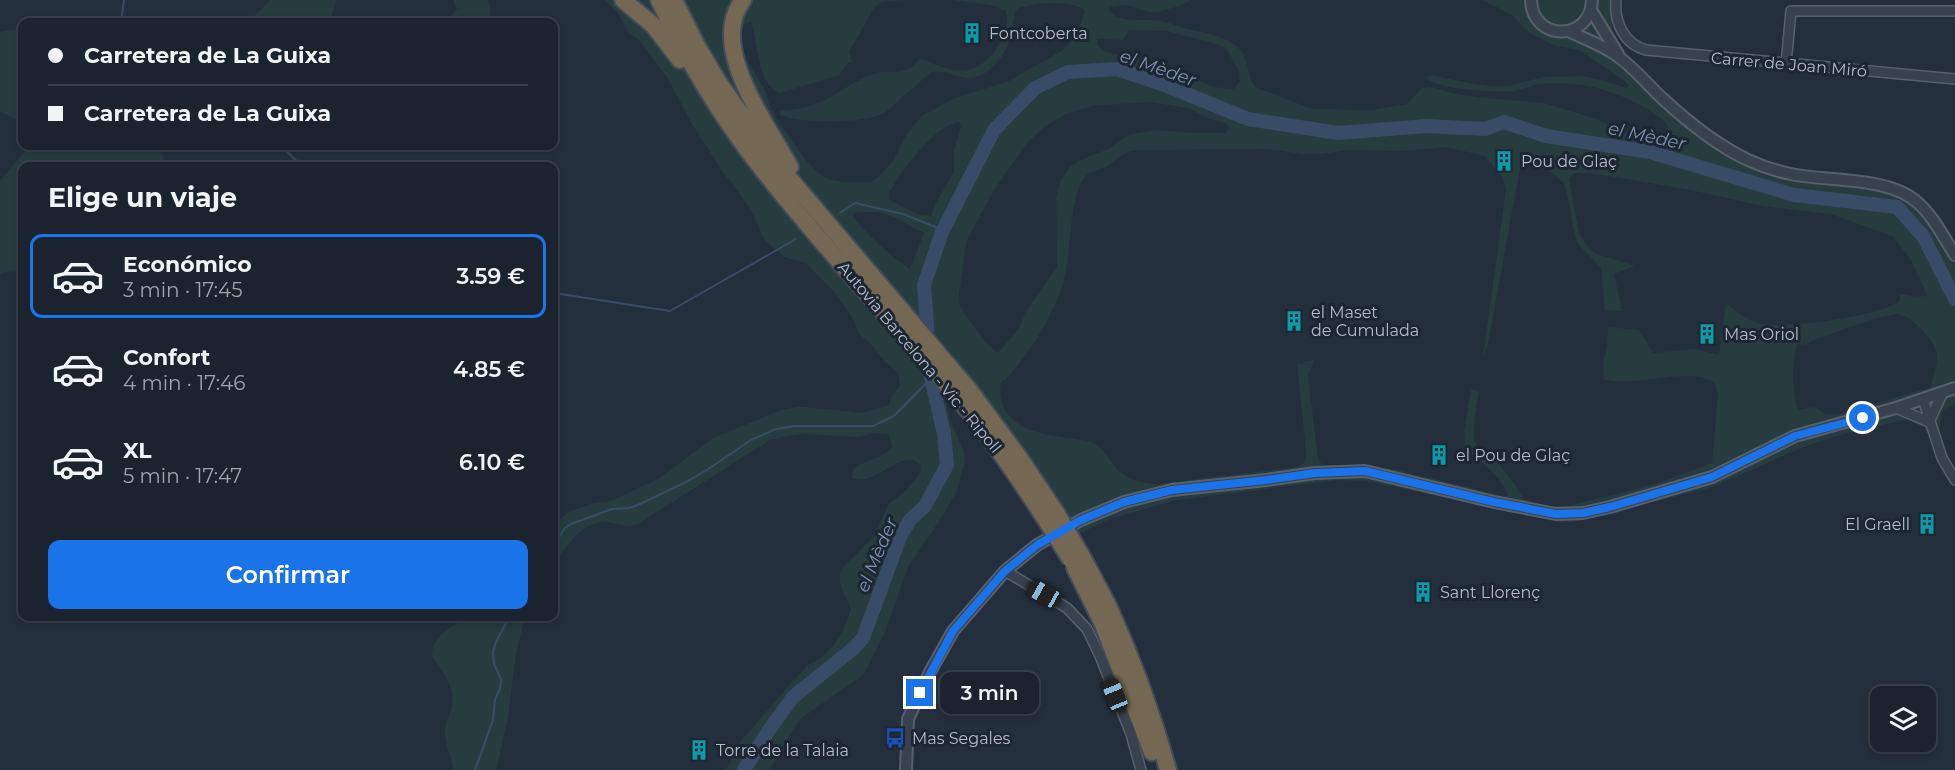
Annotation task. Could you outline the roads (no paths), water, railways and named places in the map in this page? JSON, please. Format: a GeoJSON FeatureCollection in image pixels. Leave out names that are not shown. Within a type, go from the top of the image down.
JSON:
{"type":"FeatureCollection","features":[{"type":"Feature","properties":{"kind":"highway"},"geometry":{"type":"LineString","coordinates":[[623,0],[652,25],[693,76],[699,78]]}},
{"type":"Feature","properties":{"kind":"highway","name":"Autovia Barcelona - Vic - Ripoll"},"geometry":{"type":"LineString","coordinates":[[659,0],[699,78],[750,153],[807,224],[968,410],[1051,517]]}},
{"type":"Feature","properties":{"kind":"highway","name":"Autovia Barcelona - Vic - Ripoll"},"geometry":{"type":"LineString","coordinates":[[674,0],[719,83],[773,159],[970,391],[1021,460],[1051,517],[1110,610],[1141,687],[1168,770]]}},
{"type":"Feature","properties":{"kind":"highway"},"geometry":{"type":"LineString","coordinates":[[743,0],[735,12],[732,26],[732,42],[740,70],[753,104],[789,165],[801,193]]}},
{"type":"Feature","properties":{"kind":"highway","name":"Autovia Barcelona - Vic - Ripoll"},"geometry":{"type":"LineString","coordinates":[[1075,556],[1149,743],[1157,770]]}},
{"type":"Feature","properties":{"kind":"street"},"geometry":{"type":"LineString","coordinates":[[1616,0],[1615,12],[1621,31],[1627,38]]}},
{"type":"Feature","properties":{"kind":"street"},"geometry":{"type":"LineString","coordinates":[[1530,1],[1534,15],[1541,24],[1552,30],[1568,31],[1619,57],[1691,124],[1723,147],[1748,160],[1791,174],[1885,187],[1905,194],[1918,203],[1936,225],[1955,255]]}},
{"type":"Feature","properties":{"kind":"street"},"geometry":{"type":"LineString","coordinates":[[1592,5],[1619,57]]}},
{"type":"Feature","properties":{"kind":"street"},"geometry":{"type":"LineString","coordinates":[[1568,31],[1582,24],[1592,5]]}},
{"type":"Feature","properties":{"kind":"street"},"geometry":{"type":"LineString","coordinates":[[1786,64],[1791,11],[1955,11]]}},
{"type":"Feature","properties":{"kind":"street"},"geometry":{"type":"LineString","coordinates":[[1619,57],[1612,38],[1627,38]]}},
{"type":"Feature","properties":{"kind":"street","name":"Carrer de Joan Miró"},"geometry":{"type":"LineString","coordinates":[[1627,38],[1635,47],[1646,50],[1955,80]]}},
{"type":"Feature","properties":{"kind":"street"},"geometry":{"type":"LineString","coordinates":[[906,770],[908,719],[930,672],[953,631],[1005,571],[1037,545],[1081,520],[1124,502],[1172,490],[1323,472],[1365,471],[1494,502],[1556,514],[1583,513],[1712,477],[1795,436],[1896,408],[1955,388]]}},
{"type":"Feature","properties":{"kind":"street"},"geometry":{"type":"LineString","coordinates":[[1929,422],[1943,392]]}},
{"type":"Feature","properties":{"kind":"street"},"geometry":{"type":"LineString","coordinates":[[1923,399],[1942,458],[1955,480]]}},
{"type":"Feature","properties":{"kind":"street"},"geometry":{"type":"LineString","coordinates":[[1896,408],[1929,422]]}},
{"type":"Feature","properties":{"kind":"street"},"geometry":{"type":"LineString","coordinates":[[1005,571],[1067,608],[1087,629],[1131,734],[1141,770]]}},
{"type":"Feature","properties":{"kind":"waterway"},"geometry":{"type":"LineString","coordinates":[[122,18],[124,0]]}},
{"type":"Feature","properties":{"kind":"waterway","name":"el Mèder"},"geometry":{"type":"LineString","coordinates":[[744,770],[793,697],[854,648],[863,638],[900,537],[910,520],[925,506],[947,465],[944,434],[931,378],[924,285],[942,232],[994,130],[1035,88],[1068,72],[1117,69],[1162,84],[1248,119],[1338,133],[1427,126],[1485,129],[1504,122],[1546,136],[1650,152],[1794,195],[1897,207],[1923,236],[1955,299]]}},
{"type":"Feature","properties":{"kind":"waterway"},"geometry":{"type":"LineString","coordinates":[[285,150],[298,162]]}},
{"type":"Feature","properties":{"kind":"waterway"},"geometry":{"type":"LineString","coordinates":[[840,213],[855,203],[903,214],[943,230]]}},
{"type":"Feature","properties":{"kind":"waterway"},"geometry":{"type":"LineString","coordinates":[[558,294],[670,311],[796,239]]}},
{"type":"Feature","properties":{"kind":"waterway"},"geometry":{"type":"LineString","coordinates":[[558,539],[565,528],[571,524],[612,509],[638,505],[688,481],[751,440],[776,429],[794,426],[873,426],[894,416],[931,378]]}},
{"type":"Feature","properties":{"kind":"waterway"},"geometry":{"type":"LineString","coordinates":[[475,770],[493,720],[495,699],[500,689],[501,679],[494,664],[493,652],[507,621]]}},
{"type":"Feature","properties":{"kind":"place","name":"Fontcoberta"},"geometry":{"type":"Point","coordinates":[972,33]}},
{"type":"Feature","properties":{"kind":"place","name":"Pou de Glaç"},"geometry":{"type":"Point","coordinates":[1504,161]}},
{"type":"Feature","properties":{"kind":"place","name":"el Maset de Cumulada"},"geometry":{"type":"Point","coordinates":[1294,321]}},
{"type":"Feature","properties":{"kind":"place","name":"Mas Oriol"},"geometry":{"type":"Point","coordinates":[1707,334]}},
{"type":"Feature","properties":{"kind":"place","name":"el Pou de Glaç"},"geometry":{"type":"Point","coordinates":[1439,455]}},
{"type":"Feature","properties":{"kind":"place","name":"El Graell"},"geometry":{"type":"Point","coordinates":[1927,524]}},
{"type":"Feature","properties":{"kind":"place","name":"Sant Llorenç"},"geometry":{"type":"Point","coordinates":[1423,592]}},
{"type":"Feature","properties":{"kind":"place","name":"Mas Segales"},"geometry":{"type":"Point","coordinates":[895,738]}},
{"type":"Feature","properties":{"kind":"place","name":"Torre de la Talaia"},"geometry":{"type":"Point","coordinates":[699,750]}}]}
